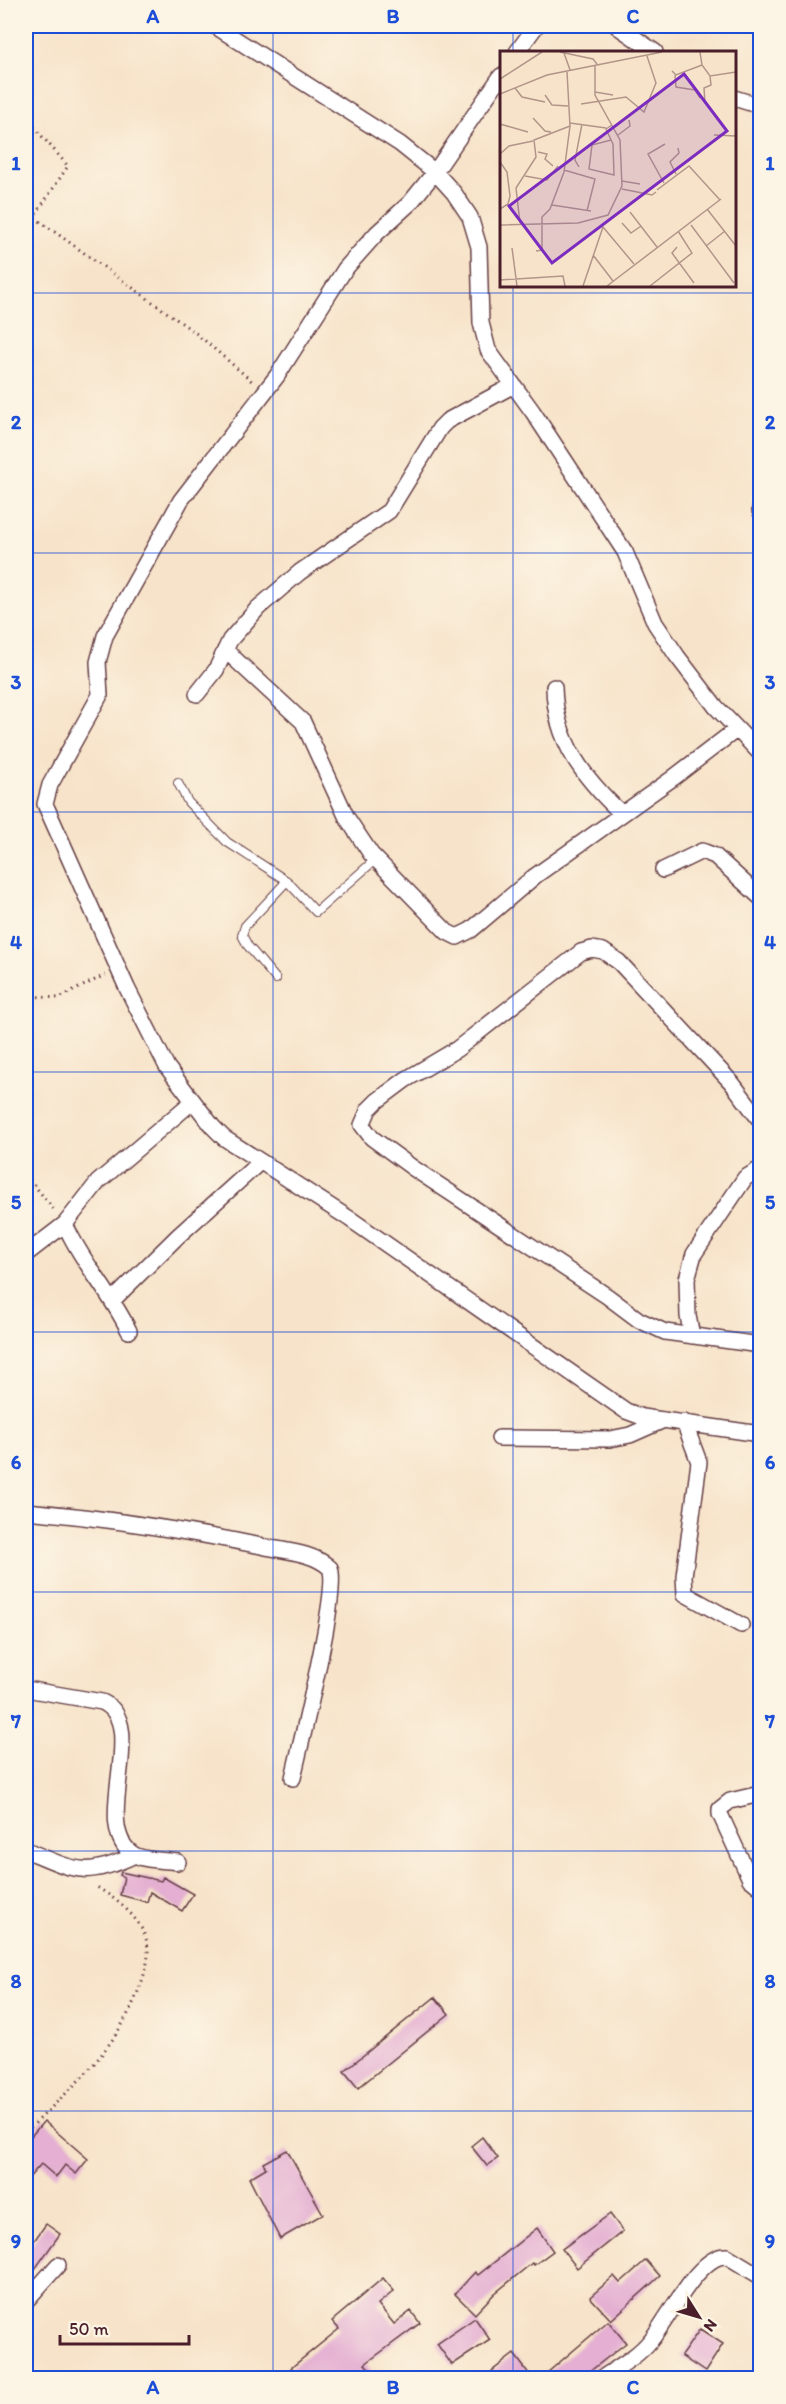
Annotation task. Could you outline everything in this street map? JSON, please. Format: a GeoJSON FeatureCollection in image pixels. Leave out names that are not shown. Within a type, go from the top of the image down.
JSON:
{"type":"FeatureCollection","features":[{"type":"Feature","properties":{"kind":"street"},"geometry":{"type":"LineString","coordinates":[[215,26],[367,121],[435,172],[471,218],[479,248],[481,322],[488,350],[625,552],[655,623],[716,707],[760,753]]}},
{"type":"Feature","properties":{"kind":"street"},"geometry":{"type":"LineString","coordinates":[[518,51],[536,26]]}},
{"type":"Feature","properties":{"kind":"street"},"geometry":{"type":"LineString","coordinates":[[617,26],[654,51]]}},
{"type":"Feature","properties":{"kind":"street"},"geometry":{"type":"LineString","coordinates":[[500,77],[435,172],[410,203],[377,233],[345,269],[264,392],[181,500],[123,603],[99,652],[100,695],[46,795],[48,815],[118,968],[167,1066],[192,1102],[224,1138],[350,1219],[626,1412],[642,1417],[760,1434]]}},
{"type":"Feature","properties":{"kind":"street"},"geometry":{"type":"LineString","coordinates":[[735,98],[760,106]]}},
{"type":"Feature","properties":{"kind":"street"},"geometry":{"type":"LineString","coordinates":[[197,694],[211,679],[225,650],[243,624],[300,572],[388,511],[440,428],[447,421],[512,386]]}},
{"type":"Feature","properties":{"kind":"street"},"geometry":{"type":"LineString","coordinates":[[225,650],[303,722],[346,818],[376,859],[453,937],[463,936],[535,876],[737,729]]}},
{"type":"Feature","properties":{"kind":"street"},"geometry":{"type":"LineString","coordinates":[[554,687],[554,713],[559,731],[598,790],[621,813]]}},
{"type":"Feature","properties":{"kind":"street"},"geometry":{"type":"LineString","coordinates":[[663,870],[702,851],[715,856],[760,897]]}},
{"type":"Feature","properties":{"kind":"street"},"geometry":{"type":"LineString","coordinates":[[760,1120],[732,1083],[661,1004],[611,955],[592,949],[581,952],[457,1049],[405,1080],[377,1101],[364,1117],[364,1131],[372,1138],[639,1320],[665,1332],[760,1345]]}},
{"type":"Feature","properties":{"kind":"street"},"geometry":{"type":"LineString","coordinates":[[26,1254],[65,1224],[98,1182],[192,1102]]}},
{"type":"Feature","properties":{"kind":"street"},"geometry":{"type":"LineString","coordinates":[[114,1299],[178,1236],[260,1162]]}},
{"type":"Feature","properties":{"kind":"street"},"geometry":{"type":"LineString","coordinates":[[692,1336],[688,1316],[687,1279],[694,1254],[745,1178],[760,1169]]}},
{"type":"Feature","properties":{"kind":"street"},"geometry":{"type":"LineString","coordinates":[[65,1224],[85,1263],[114,1299],[129,1331]]}},
{"type":"Feature","properties":{"kind":"street"},"geometry":{"type":"LineString","coordinates":[[499,1438],[610,1439],[630,1435],[664,1420]]}},
{"type":"Feature","properties":{"kind":"street"},"geometry":{"type":"LineString","coordinates":[[684,1422],[699,1462],[684,1576],[685,1594],[741,1625]]}},
{"type":"Feature","properties":{"kind":"street"},"geometry":{"type":"LineString","coordinates":[[26,1511],[123,1522],[216,1537],[314,1558],[327,1565],[332,1573],[332,1579],[325,1634],[293,1778]]}},
{"type":"Feature","properties":{"kind":"street"},"geometry":{"type":"LineString","coordinates":[[26,1689],[102,1702],[116,1712],[121,1730],[117,1826],[123,1845],[135,1855],[178,1863]]}},
{"type":"Feature","properties":{"kind":"street"},"geometry":{"type":"LineString","coordinates":[[760,1794],[730,1801],[720,1809],[720,1814],[750,1879],[760,1887]]}},
{"type":"Feature","properties":{"kind":"street"},"geometry":{"type":"LineString","coordinates":[[26,1850],[70,1868],[90,1872],[104,1869],[135,1855]]}},
{"type":"Feature","properties":{"kind":"street"},"geometry":{"type":"LineString","coordinates":[[602,2379],[650,2341],[697,2274],[715,2259],[727,2256],[760,2276]]}},
{"type":"Feature","properties":{"kind":"street"},"geometry":{"type":"LineString","coordinates":[[26,2301],[58,2265]]}},
{"type":"Feature","properties":{"kind":"lane"},"geometry":{"type":"LineString","coordinates":[[178,783],[188,802],[227,842],[286,881],[316,912],[376,859]]}},
{"type":"Feature","properties":{"kind":"lane"},"geometry":{"type":"LineString","coordinates":[[276,979],[248,946],[242,935],[245,926],[286,881]]}},
{"type":"Feature","properties":{"kind":"path"},"geometry":{"type":"LineString","coordinates":[[26,118],[68,166],[34,216],[196,334],[264,392]]}},
{"type":"Feature","properties":{"kind":"path"},"geometry":{"type":"LineString","coordinates":[[26,996],[60,998],[118,968]]}},
{"type":"Feature","properties":{"kind":"path"},"geometry":{"type":"LineString","coordinates":[[26,1175],[65,1224]]}},
{"type":"Feature","properties":{"kind":"path"},"geometry":{"type":"LineString","coordinates":[[26,2132],[108,2049],[127,2016],[147,1965],[146,1938],[132,1914],[70,1868]]}},
{"type":"Feature","properties":{"kind":"building"},"geometry":{"type":"Polygon","coordinates":[[[121,1872],[161,1881],[163,1877],[193,1894],[182,1911],[150,1892],[147,1902],[120,1895],[124,1877],[120,1875],[121,1872]]]}},
{"type":"Feature","properties":{"kind":"building"},"geometry":{"type":"Polygon","coordinates":[[[435,1997],[449,2014],[358,2088],[344,2071],[435,1997]]]}},
{"type":"Feature","properties":{"kind":"building"},"geometry":{"type":"Polygon","coordinates":[[[44,2121],[88,2159],[76,2174],[65,2165],[56,2177],[41,2164],[26,2181],[26,2142],[44,2121]]]}},
{"type":"Feature","properties":{"kind":"building"},"geometry":{"type":"Polygon","coordinates":[[[482,2137],[498,2158],[487,2166],[471,2146],[482,2137]]]}},
{"type":"Feature","properties":{"kind":"building"},"geometry":{"type":"Polygon","coordinates":[[[287,2150],[323,2214],[280,2239],[249,2178],[266,2168],[263,2163],[287,2150]]]}},
{"type":"Feature","properties":{"kind":"building"},"geometry":{"type":"Polygon","coordinates":[[[610,2214],[623,2231],[577,2268],[562,2249],[610,2214]]]}},
{"type":"Feature","properties":{"kind":"building"},"geometry":{"type":"Polygon","coordinates":[[[46,2224],[60,2234],[35,2269],[26,2262],[26,2252],[46,2224]]]}},
{"type":"Feature","properties":{"kind":"building"},"geometry":{"type":"Polygon","coordinates":[[[537,2228],[553,2251],[534,2265],[532,2263],[494,2294],[475,2314],[455,2294],[475,2272],[478,2275],[537,2228]]]}},
{"type":"Feature","properties":{"kind":"building"},"geometry":{"type":"Polygon","coordinates":[[[646,2260],[660,2276],[611,2320],[590,2297],[614,2276],[620,2283],[646,2260]]]}},
{"type":"Feature","properties":{"kind":"building"},"geometry":{"type":"Polygon","coordinates":[[[383,2278],[394,2291],[378,2304],[394,2324],[411,2311],[420,2323],[365,2364],[372,2372],[363,2379],[299,2379],[291,2368],[339,2329],[332,2321],[383,2278]]]}},
{"type":"Feature","properties":{"kind":"building"},"geometry":{"type":"Polygon","coordinates":[[[475,2318],[490,2340],[452,2365],[437,2344],[475,2318]]]}},
{"type":"Feature","properties":{"kind":"building"},"geometry":{"type":"Polygon","coordinates":[[[608,2321],[626,2343],[580,2379],[540,2379],[608,2321]]]}},
{"type":"Feature","properties":{"kind":"building"},"geometry":{"type":"Polygon","coordinates":[[[700,2329],[723,2344],[705,2372],[681,2356],[700,2329]]]}},
{"type":"Feature","properties":{"kind":"building"},"geometry":{"type":"Polygon","coordinates":[[[514,2354],[533,2379],[498,2379],[492,2371],[514,2354]]]}}]}
